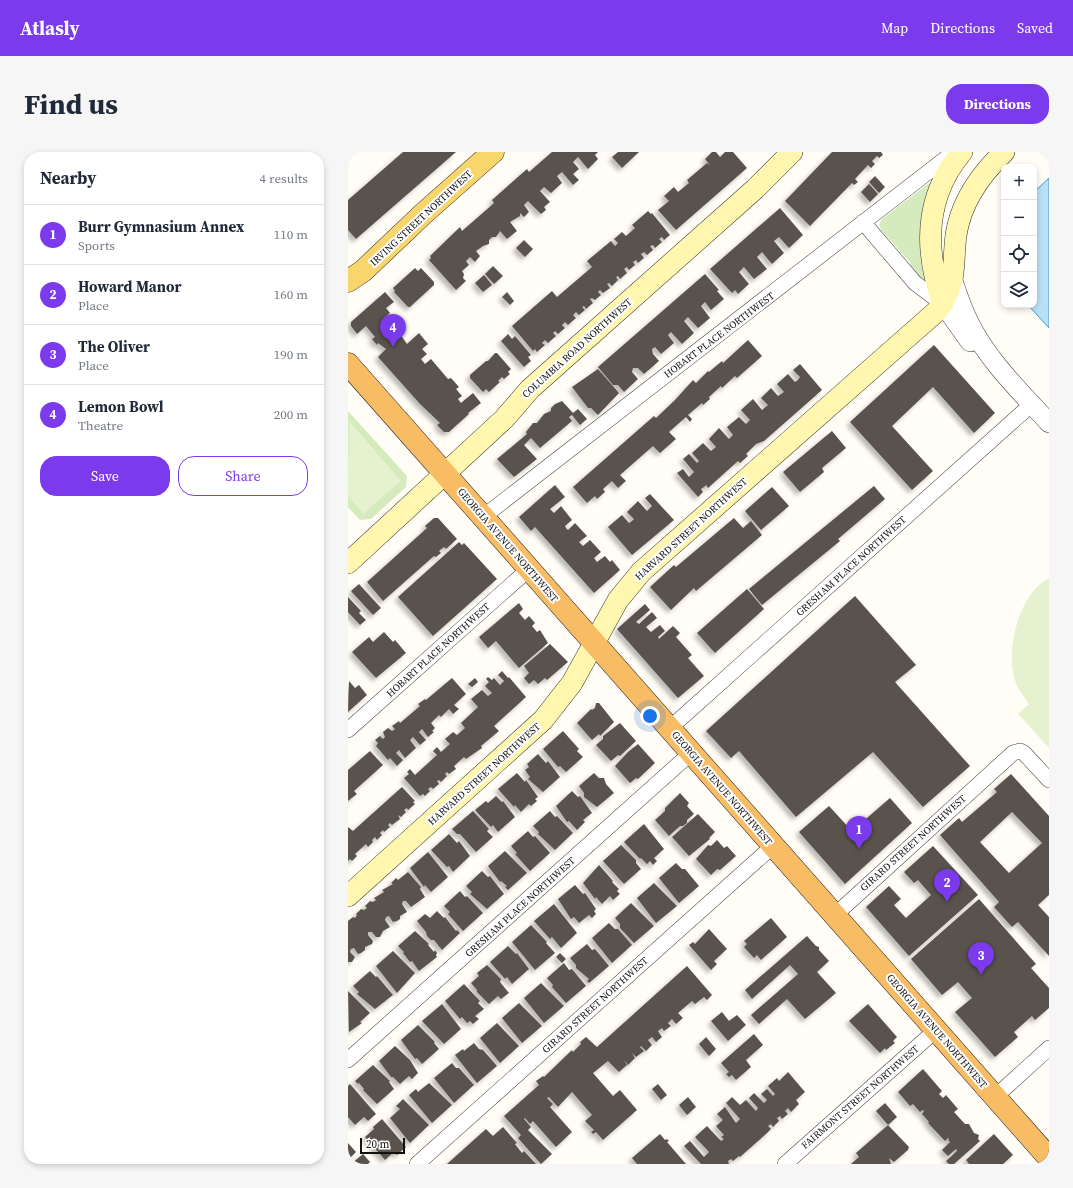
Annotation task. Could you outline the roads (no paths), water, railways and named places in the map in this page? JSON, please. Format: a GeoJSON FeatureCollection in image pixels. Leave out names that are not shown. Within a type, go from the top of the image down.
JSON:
{"type":"FeatureCollection","features":[{"type":"Feature","properties":{"kind":"highway","name":"GEORGIA AVENUE NORTHWEST"},"geometry":{"type":"LineString","coordinates":[[348,364],[1049,1158]]}},
{"type":"Feature","properties":{"kind":"main road","name":"IRVING STREET NORTHWEST"},"geometry":{"type":"LineString","coordinates":[[348,281],[363,272],[423,214],[493,152]]}},
{"type":"Feature","properties":{"kind":"main road","name":"COLUMBIA ROAD NORTHWEST"},"geometry":{"type":"LineString","coordinates":[[348,563],[504,420],[530,389],[755,189],[792,152]]}},
{"type":"Feature","properties":{"kind":"main road"},"geometry":{"type":"LineString","coordinates":[[942,304],[930,253],[930,225],[942,185],[952,165],[962,152]]}},
{"type":"Feature","properties":{"kind":"main road"},"geometry":{"type":"LineString","coordinates":[[953,275],[942,238],[942,221],[952,189],[964,170],[979,152]]}},
{"type":"Feature","properties":{"kind":"main road"},"geometry":{"type":"LineString","coordinates":[[953,275],[956,234],[963,210],[979,179],[1004,152]]}},
{"type":"Feature","properties":{"kind":"main road","name":"HARVARD STREET NORTHWEST"},"geometry":{"type":"LineString","coordinates":[[348,896],[532,731],[553,708],[572,683],[618,600],[641,572],[929,320],[942,304],[953,275]]}},
{"type":"Feature","properties":{"kind":"street","name":"HOBART PLACE NORTHWEST"},"geometry":{"type":"LineString","coordinates":[[483,517],[849,235],[863,222],[954,152]]}},
{"type":"Feature","properties":{"kind":"street"},"geometry":{"type":"LineString","coordinates":[[863,222],[915,283],[942,304],[971,344],[997,365]]}},
{"type":"Feature","properties":{"kind":"street"},"geometry":{"type":"LineString","coordinates":[[953,275],[970,325],[997,365],[1049,423]]}},
{"type":"Feature","properties":{"kind":"street","name":"GRESHAM PLACE NORTHWEST"},"geometry":{"type":"LineString","coordinates":[[670,728],[1032,404]]}},
{"type":"Feature","properties":{"kind":"street","name":"HOBART PLACE NORTHWEST"},"geometry":{"type":"LineString","coordinates":[[348,730],[529,569]]}},
{"type":"Feature","properties":{"kind":"street","name":"GIRARD STREET NORTHWEST"},"geometry":{"type":"LineString","coordinates":[[834,915],[1013,753],[1020,751],[1024,753],[1049,780]]}},
{"type":"Feature","properties":{"kind":"street","name":"GRESHAM PLACE NORTHWEST"},"geometry":{"type":"LineString","coordinates":[[348,1060],[691,753]]}},
{"type":"Feature","properties":{"kind":"street","name":"GIRARD STREET NORTHWEST"},"geometry":{"type":"LineString","coordinates":[[417,1164],[774,846]]}},
{"type":"Feature","properties":{"kind":"street","name":"FAIRMONT STREET NORTHWEST"},"geometry":{"type":"LineString","coordinates":[[785,1164],[936,1030]]}},
{"type":"Feature","properties":{"kind":"street"},"geometry":{"type":"LineString","coordinates":[[995,1097],[1049,1048]]}},
{"type":"Feature","properties":{"kind":"water"},"geometry":{"type":"Polygon","coordinates":[[[1049,178],[1049,328],[1031,308],[1037,308],[1037,189],[1049,178]]]}},
{"type":"Feature","properties":{"kind":"place","name":"Lemon Bowl"},"geometry":{"type":"Point","coordinates":[393,347]}},
{"type":"Feature","properties":{"kind":"place","name":"Burr Gymnasium Annex"},"geometry":{"type":"Point","coordinates":[859,849]}},
{"type":"Feature","properties":{"kind":"place","name":"Howard Manor"},"geometry":{"type":"Point","coordinates":[947,902]}},
{"type":"Feature","properties":{"kind":"place","name":"The Oliver"},"geometry":{"type":"Point","coordinates":[981,975]}}]}
